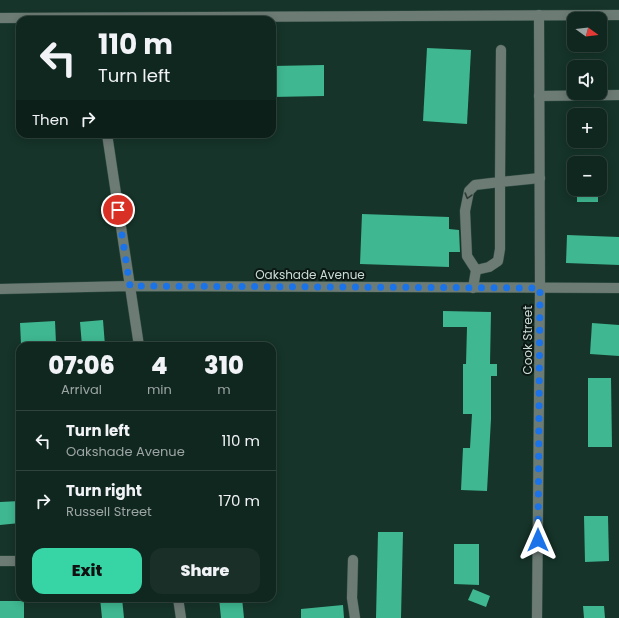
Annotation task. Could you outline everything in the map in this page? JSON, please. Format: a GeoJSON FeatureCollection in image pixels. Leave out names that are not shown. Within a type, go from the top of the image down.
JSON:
{"type":"FeatureCollection","features":[{"type":"Feature","properties":{"kind":"street","name":"Cook Street"},"geometry":{"type":"LineString","coordinates":[[537,618],[540,288],[539,15]]}},
{"type":"Feature","properties":{"kind":"street"},"geometry":{"type":"LineString","coordinates":[[276,17],[619,15]]}},
{"type":"Feature","properties":{"kind":"street"},"geometry":{"type":"LineString","coordinates":[[0,18],[16,18]]}},
{"type":"Feature","properties":{"kind":"street"},"geometry":{"type":"LineString","coordinates":[[476,270],[489,267],[498,260],[500,249],[501,50]]}},
{"type":"Feature","properties":{"kind":"street"},"geometry":{"type":"LineString","coordinates":[[540,96],[619,95]]}},
{"type":"Feature","properties":{"kind":"street"},"geometry":{"type":"LineString","coordinates":[[107,138],[138,342]]}},
{"type":"Feature","properties":{"kind":"street"},"geometry":{"type":"LineString","coordinates":[[473,288],[476,270],[467,256],[464,211],[469,191],[475,185],[540,178]]}},
{"type":"Feature","properties":{"kind":"street","name":"Oakshade Avenue"},"geometry":{"type":"LineString","coordinates":[[0,289],[130,286],[619,288]]}},
{"type":"Feature","properties":{"kind":"street"},"geometry":{"type":"LineString","coordinates":[[353,560],[352,598],[354,618]]}},
{"type":"Feature","properties":{"kind":"street"},"geometry":{"type":"LineString","coordinates":[[0,561],[16,561]]}},
{"type":"Feature","properties":{"kind":"street"},"geometry":{"type":"LineString","coordinates":[[179,602],[181,618]]}},
{"type":"Feature","properties":{"kind":"building"},"geometry":{"type":"Polygon","coordinates":[[[427,48],[471,50],[467,124],[423,121],[427,48]]]}},
{"type":"Feature","properties":{"kind":"building"},"geometry":{"type":"Polygon","coordinates":[[[324,65],[324,96],[276,97],[276,66],[324,65]]]}},
{"type":"Feature","properties":{"kind":"building"},"geometry":{"type":"Polygon","coordinates":[[[577,196],[598,196],[598,202],[577,202],[577,196]]]}},
{"type":"Feature","properties":{"kind":"building"},"geometry":{"type":"Polygon","coordinates":[[[362,214],[449,217],[449,229],[459,230],[460,252],[449,252],[449,267],[360,264],[362,214]]]}},
{"type":"Feature","properties":{"kind":"building"},"geometry":{"type":"Polygon","coordinates":[[[567,235],[619,237],[619,265],[566,263],[567,235]]]}},
{"type":"Feature","properties":{"kind":"building"},"geometry":{"type":"Polygon","coordinates":[[[443,311],[491,312],[490,364],[497,364],[497,376],[491,376],[491,419],[487,491],[461,490],[463,448],[470,448],[472,414],[463,414],[463,364],[466,364],[467,327],[443,327],[443,311]]]}},
{"type":"Feature","properties":{"kind":"building"},"geometry":{"type":"Polygon","coordinates":[[[103,320],[105,342],[82,342],[80,322],[103,320]]]}},
{"type":"Feature","properties":{"kind":"building"},"geometry":{"type":"Polygon","coordinates":[[[55,321],[56,342],[21,342],[20,323],[55,321]]]}},
{"type":"Feature","properties":{"kind":"building"},"geometry":{"type":"Polygon","coordinates":[[[592,323],[619,325],[619,356],[590,354],[592,323]]]}},
{"type":"Feature","properties":{"kind":"building"},"geometry":{"type":"Polygon","coordinates":[[[588,378],[611,378],[612,447],[588,447],[588,378]]]}},
{"type":"Feature","properties":{"kind":"building"},"geometry":{"type":"Polygon","coordinates":[[[16,501],[16,523],[0,525],[0,502],[16,501]]]}},
{"type":"Feature","properties":{"kind":"building"},"geometry":{"type":"Polygon","coordinates":[[[584,516],[608,516],[609,561],[585,562],[584,516]]]}},
{"type":"Feature","properties":{"kind":"building"},"geometry":{"type":"Polygon","coordinates":[[[378,532],[403,532],[401,618],[376,618],[378,532]]]}},
{"type":"Feature","properties":{"kind":"building"},"geometry":{"type":"Polygon","coordinates":[[[454,544],[479,544],[479,585],[454,584],[454,544]]]}},
{"type":"Feature","properties":{"kind":"building"},"geometry":{"type":"Polygon","coordinates":[[[473,589],[490,596],[486,607],[468,600],[473,589]]]}},
{"type":"Feature","properties":{"kind":"building"},"geometry":{"type":"Polygon","coordinates":[[[0,601],[24,602],[24,618],[0,618],[0,601]]]}},
{"type":"Feature","properties":{"kind":"building"},"geometry":{"type":"Polygon","coordinates":[[[100,602],[122,602],[124,618],[102,618],[100,602]]]}},
{"type":"Feature","properties":{"kind":"building"},"geometry":{"type":"Polygon","coordinates":[[[219,602],[242,602],[244,618],[221,618],[219,602]]]}},
{"type":"Feature","properties":{"kind":"building"},"geometry":{"type":"Polygon","coordinates":[[[343,605],[344,618],[301,618],[301,609],[343,605]]]}},
{"type":"Feature","properties":{"kind":"building"},"geometry":{"type":"Polygon","coordinates":[[[583,606],[604,606],[605,618],[584,618],[583,606]]]}},
{"type":"Feature","properties":{"kind":"route"},"geometry":{"type":"LineString","coordinates":[[118,210],[130,286],[540,288],[538,540]]}}]}
